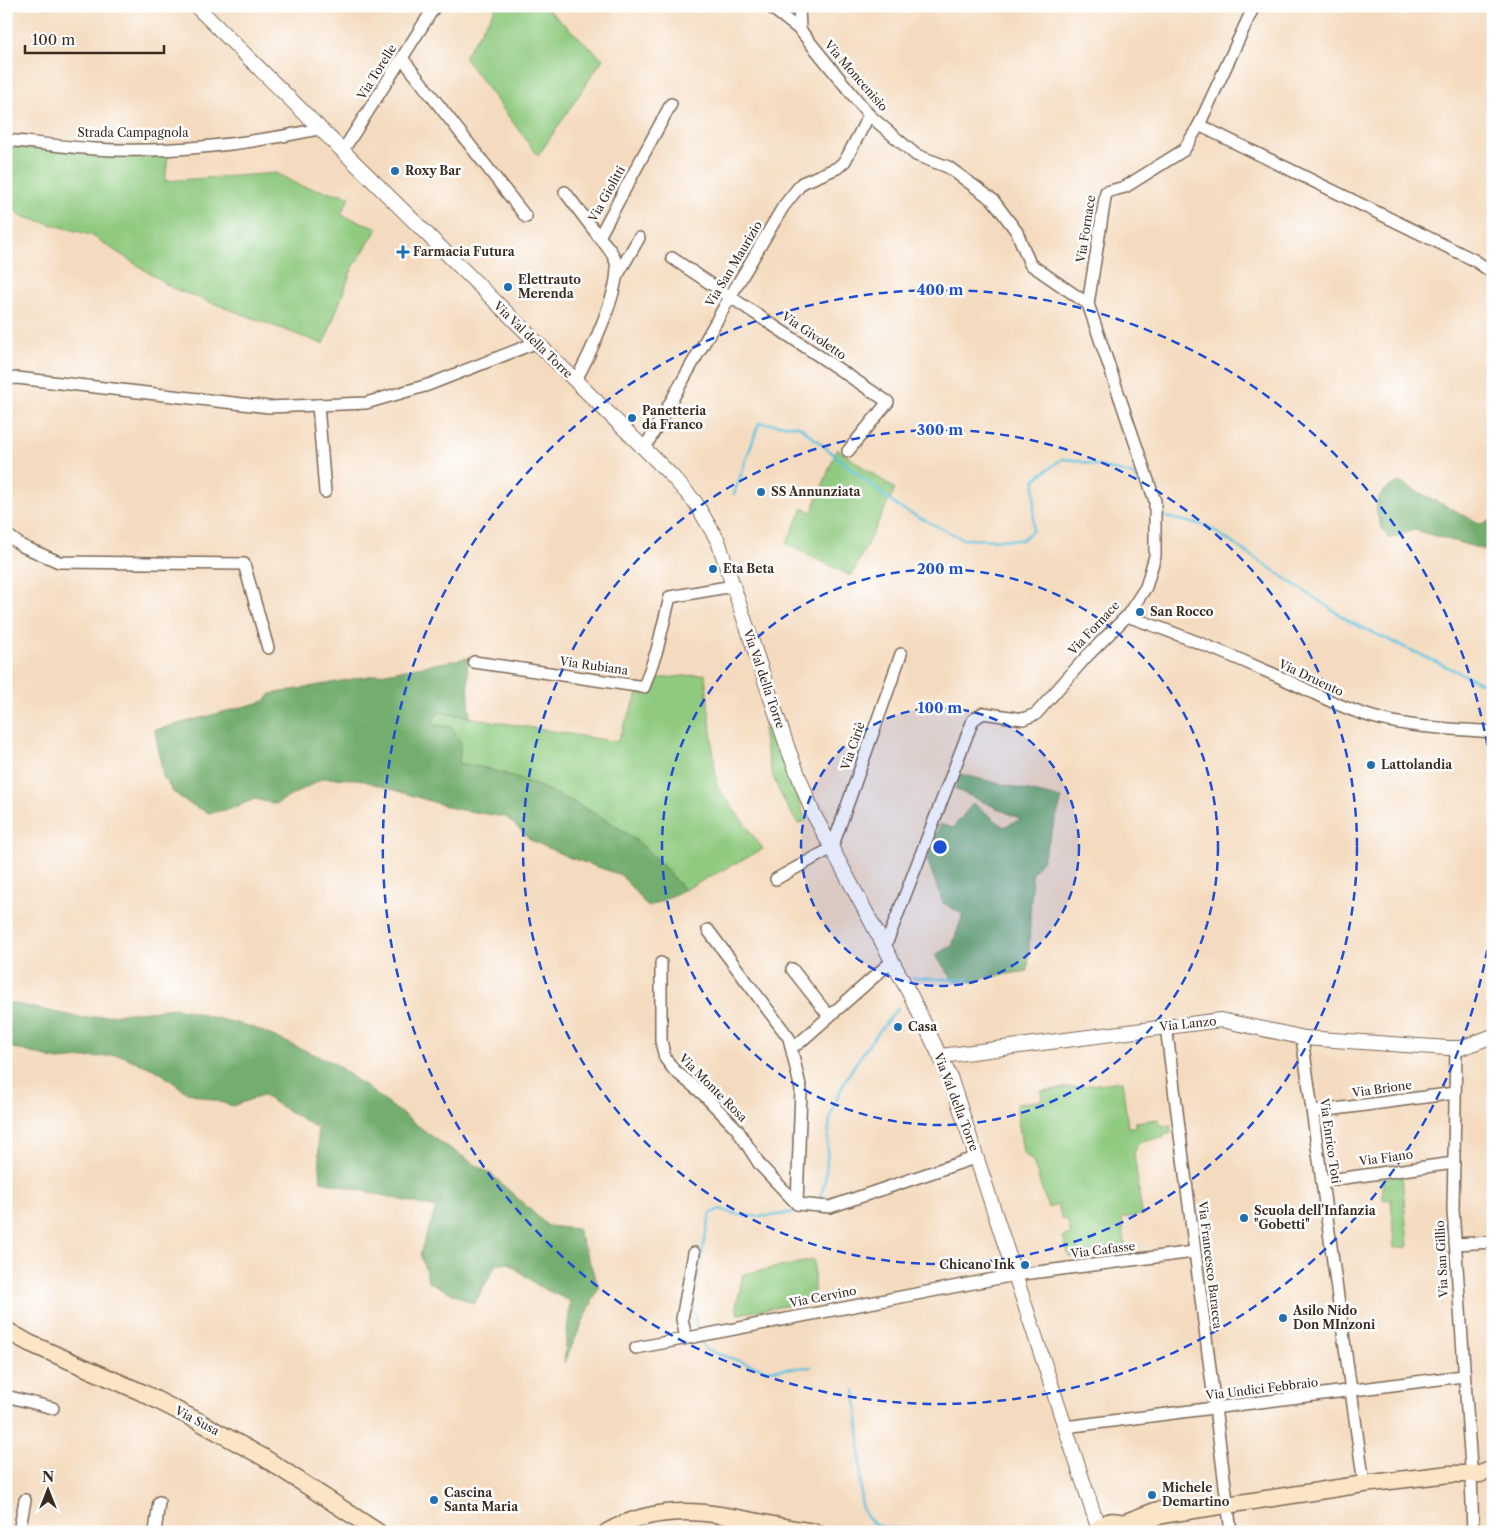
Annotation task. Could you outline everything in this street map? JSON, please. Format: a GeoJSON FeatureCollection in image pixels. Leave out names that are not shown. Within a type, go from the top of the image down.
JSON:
{"type":"FeatureCollection","features":[{"type":"Feature","properties":{"kind":"main road","name":"Via Susa"},"geometry":{"type":"LineString","coordinates":[[6,1330],[29,1343],[141,1392],[196,1420],[263,1457],[378,1532]]}},
{"type":"Feature","properties":{"kind":"main road"},"geometry":{"type":"LineString","coordinates":[[1111,1527],[1151,1511],[1280,1497],[1364,1484],[1493,1468]]}},
{"type":"Feature","properties":{"kind":"main road"},"geometry":{"type":"LineString","coordinates":[[1139,1532],[1155,1517],[1228,1503]]}},
{"type":"Feature","properties":{"kind":"main road"},"geometry":{"type":"LineString","coordinates":[[607,1532],[637,1525],[659,1512],[692,1511],[816,1532]]}},
{"type":"Feature","properties":{"kind":"street","name":"Via Val della Torre"},"geometry":{"type":"LineString","coordinates":[[196,6],[644,449],[695,502],[709,522],[718,541],[788,749],[814,813],[940,1056],[977,1157],[1065,1427],[1094,1509],[1111,1527]]}},
{"type":"Feature","properties":{"kind":"street","name":"Via Torelle"},"geometry":{"type":"LineString","coordinates":[[342,152],[435,6]]}},
{"type":"Feature","properties":{"kind":"street","name":"Via Moncenisio"},"geometry":{"type":"LineString","coordinates":[[769,6],[800,30],[869,115],[916,155],[948,167],[993,200],[1017,232],[1030,264],[1088,304]]}},
{"type":"Feature","properties":{"kind":"street"},"geometry":{"type":"LineString","coordinates":[[800,6],[800,30]]}},
{"type":"Feature","properties":{"kind":"street","name":"Via Fornace"},"geometry":{"type":"LineString","coordinates":[[885,947],[973,720],[983,713],[1023,719],[1036,714],[1087,656],[1126,616],[1146,587],[1155,556],[1155,501],[1088,304],[1106,192],[1125,188],[1184,150],[1199,125],[1254,6]]}},
{"type":"Feature","properties":{"kind":"street"},"geometry":{"type":"LineString","coordinates":[[402,58],[526,217]]}},
{"type":"Feature","properties":{"kind":"street","name":"Via Giolitti"},"geometry":{"type":"LineString","coordinates":[[575,381],[585,363],[610,302],[616,277],[616,262],[612,253],[599,237],[671,104]]}},
{"type":"Feature","properties":{"kind":"street","name":"Via San Maurizio"},"geometry":{"type":"LineString","coordinates":[[644,449],[783,207],[802,183],[837,168],[845,160],[869,115]]}},
{"type":"Feature","properties":{"kind":"street"},"geometry":{"type":"LineString","coordinates":[[1199,125],[1474,260],[1493,273]]}},
{"type":"Feature","properties":{"kind":"street","name":"Strada Campagnola"},"geometry":{"type":"LineString","coordinates":[[6,140],[96,149],[170,149],[207,146],[319,129]]}},
{"type":"Feature","properties":{"kind":"street"},"geometry":{"type":"LineString","coordinates":[[564,192],[599,237]]}},
{"type":"Feature","properties":{"kind":"street"},"geometry":{"type":"LineString","coordinates":[[616,277],[639,238]]}},
{"type":"Feature","properties":{"kind":"street","name":"Via Givoletto"},"geometry":{"type":"LineString","coordinates":[[672,258],[888,402],[848,451]]}},
{"type":"Feature","properties":{"kind":"street"},"geometry":{"type":"LineString","coordinates":[[6,379],[17,378],[269,407],[366,403],[419,388],[535,343]]}},
{"type":"Feature","properties":{"kind":"street"},"geometry":{"type":"LineString","coordinates":[[318,405],[325,492]]}},
{"type":"Feature","properties":{"kind":"street"},"geometry":{"type":"LineString","coordinates":[[6,534],[22,546],[59,562],[244,564],[268,648]]}},
{"type":"Feature","properties":{"kind":"street","name":"Via Rubiana"},"geometry":{"type":"LineString","coordinates":[[474,662],[644,687],[657,650],[670,597],[733,586]]}},
{"type":"Feature","properties":{"kind":"street","name":"Via Druento"},"geometry":{"type":"LineString","coordinates":[[1126,616],[1182,635],[1282,678],[1336,705],[1372,717],[1409,725],[1493,732]]}},
{"type":"Feature","properties":{"kind":"street","name":"Via Ciriè"},"geometry":{"type":"LineString","coordinates":[[832,848],[901,654]]}},
{"type":"Feature","properties":{"kind":"street"},"geometry":{"type":"LineString","coordinates":[[776,879],[832,848]]}},
{"type":"Feature","properties":{"kind":"street"},"geometry":{"type":"LineString","coordinates":[[708,930],[758,994],[789,1038],[792,1046],[801,1090],[797,1204],[830,1207],[977,1157]]}},
{"type":"Feature","properties":{"kind":"street"},"geometry":{"type":"LineString","coordinates":[[798,1044],[892,961]]}},
{"type":"Feature","properties":{"kind":"street","name":"Via Monte Rosa"},"geometry":{"type":"LineString","coordinates":[[661,963],[662,1041],[665,1058],[674,1070],[702,1094],[737,1129],[760,1165],[797,1204]]}},
{"type":"Feature","properties":{"kind":"street"},"geometry":{"type":"LineString","coordinates":[[792,969],[830,1016]]}},
{"type":"Feature","properties":{"kind":"street","name":"Via Lanzo"},"geometry":{"type":"LineString","coordinates":[[940,1056],[1166,1026],[1226,1020],[1305,1038],[1456,1048],[1493,1036]]}},
{"type":"Feature","properties":{"kind":"street","name":"Via Francesco Baracca"},"geometry":{"type":"LineString","coordinates":[[1166,1026],[1231,1532]]}},
{"type":"Feature","properties":{"kind":"street","name":"Via Enrico Toti"},"geometry":{"type":"LineString","coordinates":[[1305,1038],[1303,1045],[1364,1484]]}},
{"type":"Feature","properties":{"kind":"street","name":"Via San Gillio"},"geometry":{"type":"LineString","coordinates":[[1456,1048],[1455,1244],[1471,1471],[1473,1532]]}},
{"type":"Feature","properties":{"kind":"street","name":"Via Brione"},"geometry":{"type":"LineString","coordinates":[[1312,1112],[1455,1093]]}},
{"type":"Feature","properties":{"kind":"street","name":"Via Fiano"},"geometry":{"type":"LineString","coordinates":[[1322,1181],[1454,1163]]}},
{"type":"Feature","properties":{"kind":"street"},"geometry":{"type":"LineString","coordinates":[[1455,1244],[1493,1242]]}},
{"type":"Feature","properties":{"kind":"street","name":"Via Cafasse"},"geometry":{"type":"LineString","coordinates":[[1016,1275],[1194,1252]]}},
{"type":"Feature","properties":{"kind":"street"},"geometry":{"type":"LineString","coordinates":[[686,1338],[682,1319],[694,1253]]}},
{"type":"Feature","properties":{"kind":"street","name":"Via Cervino"},"geometry":{"type":"LineString","coordinates":[[636,1348],[1016,1275]]}},
{"type":"Feature","properties":{"kind":"street","name":"Via Undici Febbraio"},"geometry":{"type":"LineString","coordinates":[[1065,1427],[1463,1376]]}},
{"type":"Feature","properties":{"kind":"street"},"geometry":{"type":"LineString","coordinates":[[6,1396],[53,1408]]}},
{"type":"Feature","properties":{"kind":"street"},"geometry":{"type":"LineString","coordinates":[[19,1532],[25,1500]]}},
{"type":"Feature","properties":{"kind":"street"},"geometry":{"type":"LineString","coordinates":[[155,1532],[159,1502]]}},
{"type":"Feature","properties":{"kind":"green space"},"geometry":{"type":"Polygon","coordinates":[[[497,6],[544,6],[603,59],[538,156],[464,57],[497,6]]]}},
{"type":"Feature","properties":{"kind":"green space"},"geometry":{"type":"Polygon","coordinates":[[[6,140],[169,149],[165,181],[277,173],[300,186],[350,196],[341,215],[378,228],[352,269],[324,344],[172,288],[91,235],[24,217],[6,205],[6,140]]]}},
{"type":"Feature","properties":{"kind":"green space"},"geometry":{"type":"Polygon","coordinates":[[[837,449],[895,489],[851,576],[786,544],[803,508],[812,512],[837,449]]]}},
{"type":"Feature","properties":{"kind":"green space"},"geometry":{"type":"Polygon","coordinates":[[[1399,482],[1481,524],[1493,520],[1493,552],[1414,530],[1389,539],[1379,522],[1376,506],[1382,493],[1399,482]]]}},
{"type":"Feature","properties":{"kind":"green space"},"geometry":{"type":"Polygon","coordinates":[[[467,658],[470,717],[439,712],[431,724],[452,727],[461,743],[459,763],[502,773],[525,781],[592,812],[638,842],[684,890],[648,907],[621,875],[568,857],[531,840],[506,817],[456,809],[358,779],[323,778],[276,804],[255,799],[230,809],[209,813],[190,804],[173,792],[163,776],[155,730],[265,701],[271,694],[467,658]]]}},
{"type":"Feature","properties":{"kind":"green space"},"geometry":{"type":"Polygon","coordinates":[[[705,674],[717,786],[763,849],[684,890],[638,842],[592,812],[548,790],[524,781],[479,767],[458,763],[461,743],[431,724],[438,712],[617,742],[638,693],[648,695],[653,679],[705,674]]]}},
{"type":"Feature","properties":{"kind":"green space"},"geometry":{"type":"Polygon","coordinates":[[[772,726],[806,821],[798,824],[784,801],[770,768],[763,729],[772,726]]]}},
{"type":"Feature","properties":{"kind":"green space"},"geometry":{"type":"Polygon","coordinates":[[[960,774],[1062,799],[1043,859],[1032,873],[1028,971],[977,979],[977,982],[954,981],[935,955],[952,946],[963,914],[943,903],[927,859],[940,824],[953,828],[973,803],[1004,827],[1021,819],[955,789],[960,774]]]}},
{"type":"Feature","properties":{"kind":"green space"},"geometry":{"type":"Polygon","coordinates":[[[6,1002],[83,1018],[176,1008],[252,1027],[334,1063],[437,1140],[492,1175],[548,1226],[577,1229],[599,1287],[564,1363],[570,1301],[538,1286],[509,1263],[497,1263],[474,1304],[429,1282],[420,1253],[436,1208],[321,1181],[317,1128],[262,1095],[233,1106],[186,1092],[158,1071],[120,1055],[58,1060],[6,1046],[6,1002]]]}},
{"type":"Feature","properties":{"kind":"green space"},"geometry":{"type":"Polygon","coordinates":[[[1122,1081],[1128,1127],[1135,1127],[1135,1122],[1159,1119],[1161,1126],[1170,1125],[1171,1133],[1163,1134],[1164,1138],[1141,1142],[1134,1153],[1142,1215],[1122,1218],[1126,1254],[1080,1260],[1079,1256],[1069,1257],[1063,1236],[1071,1234],[1067,1219],[1062,1220],[1058,1205],[1048,1208],[1033,1161],[1023,1153],[1016,1104],[1042,1100],[1041,1091],[1122,1081]]]}},
{"type":"Feature","properties":{"kind":"green space"},"geometry":{"type":"Polygon","coordinates":[[[1402,1175],[1408,1247],[1394,1248],[1391,1199],[1383,1200],[1382,1178],[1402,1175]]]}},
{"type":"Feature","properties":{"kind":"green space"},"geometry":{"type":"Polygon","coordinates":[[[814,1260],[814,1301],[738,1314],[736,1307],[743,1274],[814,1260]]]}},
{"type":"Feature","properties":{"kind":"waterway"},"geometry":{"type":"LineString","coordinates":[[734,494],[759,423],[799,426],[898,507],[963,539],[1022,540],[1033,530],[1035,479],[1062,459],[1075,460],[1134,475],[1147,493]]}},
{"type":"Feature","properties":{"kind":"waterway"},"geometry":{"type":"LineString","coordinates":[[1162,513],[1165,517],[1207,526],[1352,623],[1493,688]]}},
{"type":"Feature","properties":{"kind":"waterway"},"geometry":{"type":"LineString","coordinates":[[913,978],[968,980]]}},
{"type":"Feature","properties":{"kind":"waterway"},"geometry":{"type":"LineString","coordinates":[[817,1202],[825,1182],[829,1126],[836,1101],[850,1072],[878,1032],[898,1008]]}},
{"type":"Feature","properties":{"kind":"waterway"},"geometry":{"type":"LineString","coordinates":[[697,1329],[693,1309],[694,1292],[710,1214],[720,1209],[747,1216],[793,1212]]}},
{"type":"Feature","properties":{"kind":"waterway"},"geometry":{"type":"LineString","coordinates":[[701,1341],[706,1350],[767,1370],[811,1367]]}},
{"type":"Feature","properties":{"kind":"waterway"},"geometry":{"type":"LineString","coordinates":[[855,1390],[860,1440],[861,1506],[867,1517],[875,1525],[886,1528],[905,1529]]}},
{"type":"Feature","properties":{"kind":"place","name":"Roxy Bar"},"geometry":{"type":"Point","coordinates":[395,171]}},
{"type":"Feature","properties":{"kind":"place","name":"Farmacia Futura"},"geometry":{"type":"Point","coordinates":[403,252]}},
{"type":"Feature","properties":{"kind":"place","name":"Elettrauto Merenda"},"geometry":{"type":"Point","coordinates":[508,287]}},
{"type":"Feature","properties":{"kind":"place","name":"Panetteria da Franco"},"geometry":{"type":"Point","coordinates":[632,418]}},
{"type":"Feature","properties":{"kind":"place","name":"SS Annunziata"},"geometry":{"type":"Point","coordinates":[761,492]}},
{"type":"Feature","properties":{"kind":"place","name":"Eta Beta"},"geometry":{"type":"Point","coordinates":[713,569]}},
{"type":"Feature","properties":{"kind":"place","name":"San Rocco"},"geometry":{"type":"Point","coordinates":[1140,612]}},
{"type":"Feature","properties":{"kind":"place","name":"Lattolandia"},"geometry":{"type":"Point","coordinates":[1371,765]}},
{"type":"Feature","properties":{"kind":"place","name":"Casa"},"geometry":{"type":"Point","coordinates":[898,1027]}},
{"type":"Feature","properties":{"kind":"place","name":"Scuola dell'Infanzia \"Gobetti\""},"geometry":{"type":"Point","coordinates":[1244,1218]}},
{"type":"Feature","properties":{"kind":"place","name":"Chicano Ink"},"geometry":{"type":"Point","coordinates":[1025,1265]}},
{"type":"Feature","properties":{"kind":"place","name":"Asilo Nido Don MInzoni"},"geometry":{"type":"Point","coordinates":[1283,1318]}},
{"type":"Feature","properties":{"kind":"place","name":"Michele Demartino"},"geometry":{"type":"Point","coordinates":[1152,1495]}},
{"type":"Feature","properties":{"kind":"place","name":"Cascina Santa Maria"},"geometry":{"type":"Point","coordinates":[434,1500]}}]}
